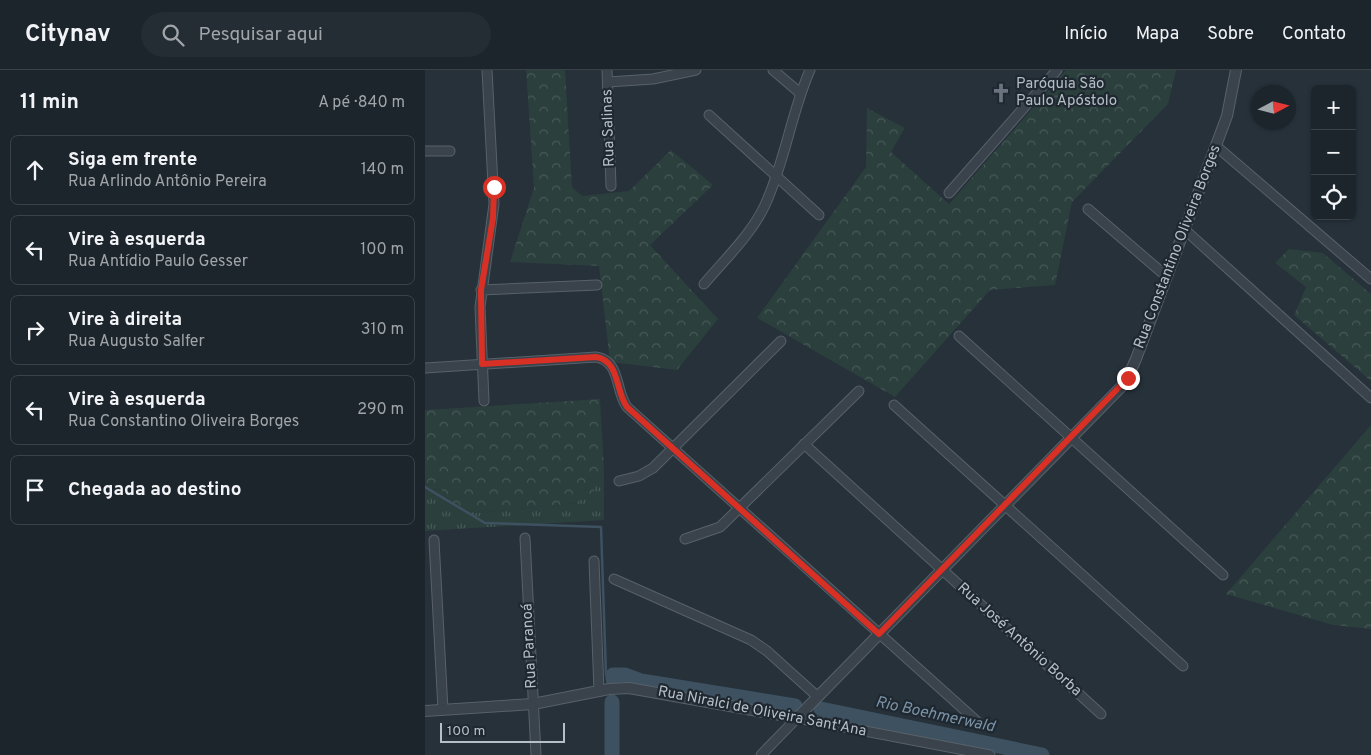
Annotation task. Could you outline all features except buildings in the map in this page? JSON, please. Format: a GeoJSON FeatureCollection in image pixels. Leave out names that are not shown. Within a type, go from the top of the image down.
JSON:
{"type":"FeatureCollection","features":[{"type":"Feature","properties":{"kind":"street"},"geometry":{"type":"LineString","coordinates":[[484,401],[481,290],[494,204],[487,70]]}},
{"type":"Feature","properties":{"kind":"street","name":"Rua Salinas"},"geometry":{"type":"LineString","coordinates":[[607,70],[611,186]]}},
{"type":"Feature","properties":{"kind":"street"},"geometry":{"type":"LineString","coordinates":[[608,82],[653,79],[696,70]]}},
{"type":"Feature","properties":{"kind":"street"},"geometry":{"type":"LineString","coordinates":[[773,70],[801,93]]}},
{"type":"Feature","properties":{"kind":"street"},"geometry":{"type":"LineString","coordinates":[[704,284],[752,227],[764,207],[776,176],[801,93],[811,70]]}},
{"type":"Feature","properties":{"kind":"street"},"geometry":{"type":"LineString","coordinates":[[949,193],[1057,70]]}},
{"type":"Feature","properties":{"kind":"street","name":"Rua Constantino Oliveira Borges"},"geometry":{"type":"LineString","coordinates":[[761,755],[1072,438],[1128,378],[1230,108],[1236,70]]}},
{"type":"Feature","properties":{"kind":"street"},"geometry":{"type":"LineString","coordinates":[[709,115],[819,215]]}},
{"type":"Feature","properties":{"kind":"street"},"geometry":{"type":"LineString","coordinates":[[1216,146],[1371,279]]}},
{"type":"Feature","properties":{"kind":"street"},"geometry":{"type":"LineString","coordinates":[[425,151],[450,151]]}},
{"type":"Feature","properties":{"kind":"street"},"geometry":{"type":"LineString","coordinates":[[1088,209],[1166,276]]}},
{"type":"Feature","properties":{"kind":"street"},"geometry":{"type":"LineString","coordinates":[[1184,229],[1371,398]]}},
{"type":"Feature","properties":{"kind":"street"},"geometry":{"type":"LineString","coordinates":[[481,290],[597,285]]}},
{"type":"Feature","properties":{"kind":"street"},"geometry":{"type":"LineString","coordinates":[[959,336],[1223,575]]}},
{"type":"Feature","properties":{"kind":"street"},"geometry":{"type":"LineString","coordinates":[[619,481],[646,473],[781,341]]}},
{"type":"Feature","properties":{"kind":"street"},"geometry":{"type":"LineString","coordinates":[[425,368],[602,358],[611,365],[627,407],[980,724]]}},
{"type":"Feature","properties":{"kind":"street"},"geometry":{"type":"LineString","coordinates":[[685,539],[720,527],[859,391]]}},
{"type":"Feature","properties":{"kind":"street"},"geometry":{"type":"LineString","coordinates":[[894,406],[1183,666]]}},
{"type":"Feature","properties":{"kind":"street","name":"Rua José Antônio Borba"},"geometry":{"type":"LineString","coordinates":[[804,444],[1101,714]]}},
{"type":"Feature","properties":{"kind":"street","name":"Rua Paranoá"},"geometry":{"type":"LineString","coordinates":[[525,538],[536,755]]}},
{"type":"Feature","properties":{"kind":"street"},"geometry":{"type":"LineString","coordinates":[[434,540],[443,710]]}},
{"type":"Feature","properties":{"kind":"street"},"geometry":{"type":"LineString","coordinates":[[594,561],[599,691]]}},
{"type":"Feature","properties":{"kind":"street"},"geometry":{"type":"LineString","coordinates":[[614,579],[751,640],[774,656],[818,697]]}},
{"type":"Feature","properties":{"kind":"street","name":"Rua Niralci de Oliveira Sant'Ana"},"geometry":{"type":"LineString","coordinates":[[425,711],[533,704],[619,688],[644,689],[990,755]]}},
{"type":"Feature","properties":{"kind":"green space"},"geometry":{"type":"Polygon","coordinates":[[[526,70],[565,70],[572,187],[582,196],[629,191],[671,150],[713,185],[650,245],[718,319],[677,370],[610,362],[599,266],[510,262],[534,188],[526,70]]]}},
{"type":"Feature","properties":{"kind":"green space"},"geometry":{"type":"Polygon","coordinates":[[[1066,70],[1176,70],[1168,104],[1072,202],[1055,285],[990,290],[895,397],[757,318],[866,167],[867,108],[905,128],[891,152],[949,204],[1066,70]]]}},
{"type":"Feature","properties":{"kind":"green space"},"geometry":{"type":"Polygon","coordinates":[[[1289,249],[1323,253],[1371,294],[1371,381],[1294,315],[1306,287],[1275,263],[1289,249]]]}},
{"type":"Feature","properties":{"kind":"green space"},"geometry":{"type":"Polygon","coordinates":[[[600,399],[604,470],[593,492],[578,503],[477,513],[452,505],[441,489],[425,491],[425,410],[600,399]]]}},
{"type":"Feature","properties":{"kind":"green space"},"geometry":{"type":"Polygon","coordinates":[[[1371,425],[1371,629],[1333,625],[1226,594],[1371,425]]]}},
{"type":"Feature","properties":{"kind":"green space"},"geometry":{"type":"Polygon","coordinates":[[[604,470],[604,520],[425,531],[425,491],[441,489],[452,505],[477,513],[577,503],[593,492],[604,470]]]}},
{"type":"Feature","properties":{"kind":"waterway"},"geometry":{"type":"LineString","coordinates":[[425,487],[485,523],[601,527],[606,675],[613,675]]}},
{"type":"Feature","properties":{"kind":"waterway","name":"Rio Boehmerwald"},"geometry":{"type":"LineString","coordinates":[[613,679],[613,675],[625,675],[641,681],[795,706]]}},
{"type":"Feature","properties":{"kind":"waterway","name":"Rio Boehmerwald"},"geometry":{"type":"LineString","coordinates":[[612,702],[612,755]]}},
{"type":"Feature","properties":{"kind":"waterway","name":"Rio Boehmerwald"},"geometry":{"type":"LineString","coordinates":[[821,709],[1042,755]]}},
{"type":"Feature","properties":{"kind":"place","name":"Paróquia São Paulo Apóstolo"},"geometry":{"type":"Point","coordinates":[1001,93]}},
{"type":"Feature","properties":{"kind":"route"},"geometry":{"type":"LineString","coordinates":[[494,187],[493,218],[481,290],[482,364],[596,357],[607,360],[615,373],[622,398],[627,407],[879,634],[1128,378]]}}]}
